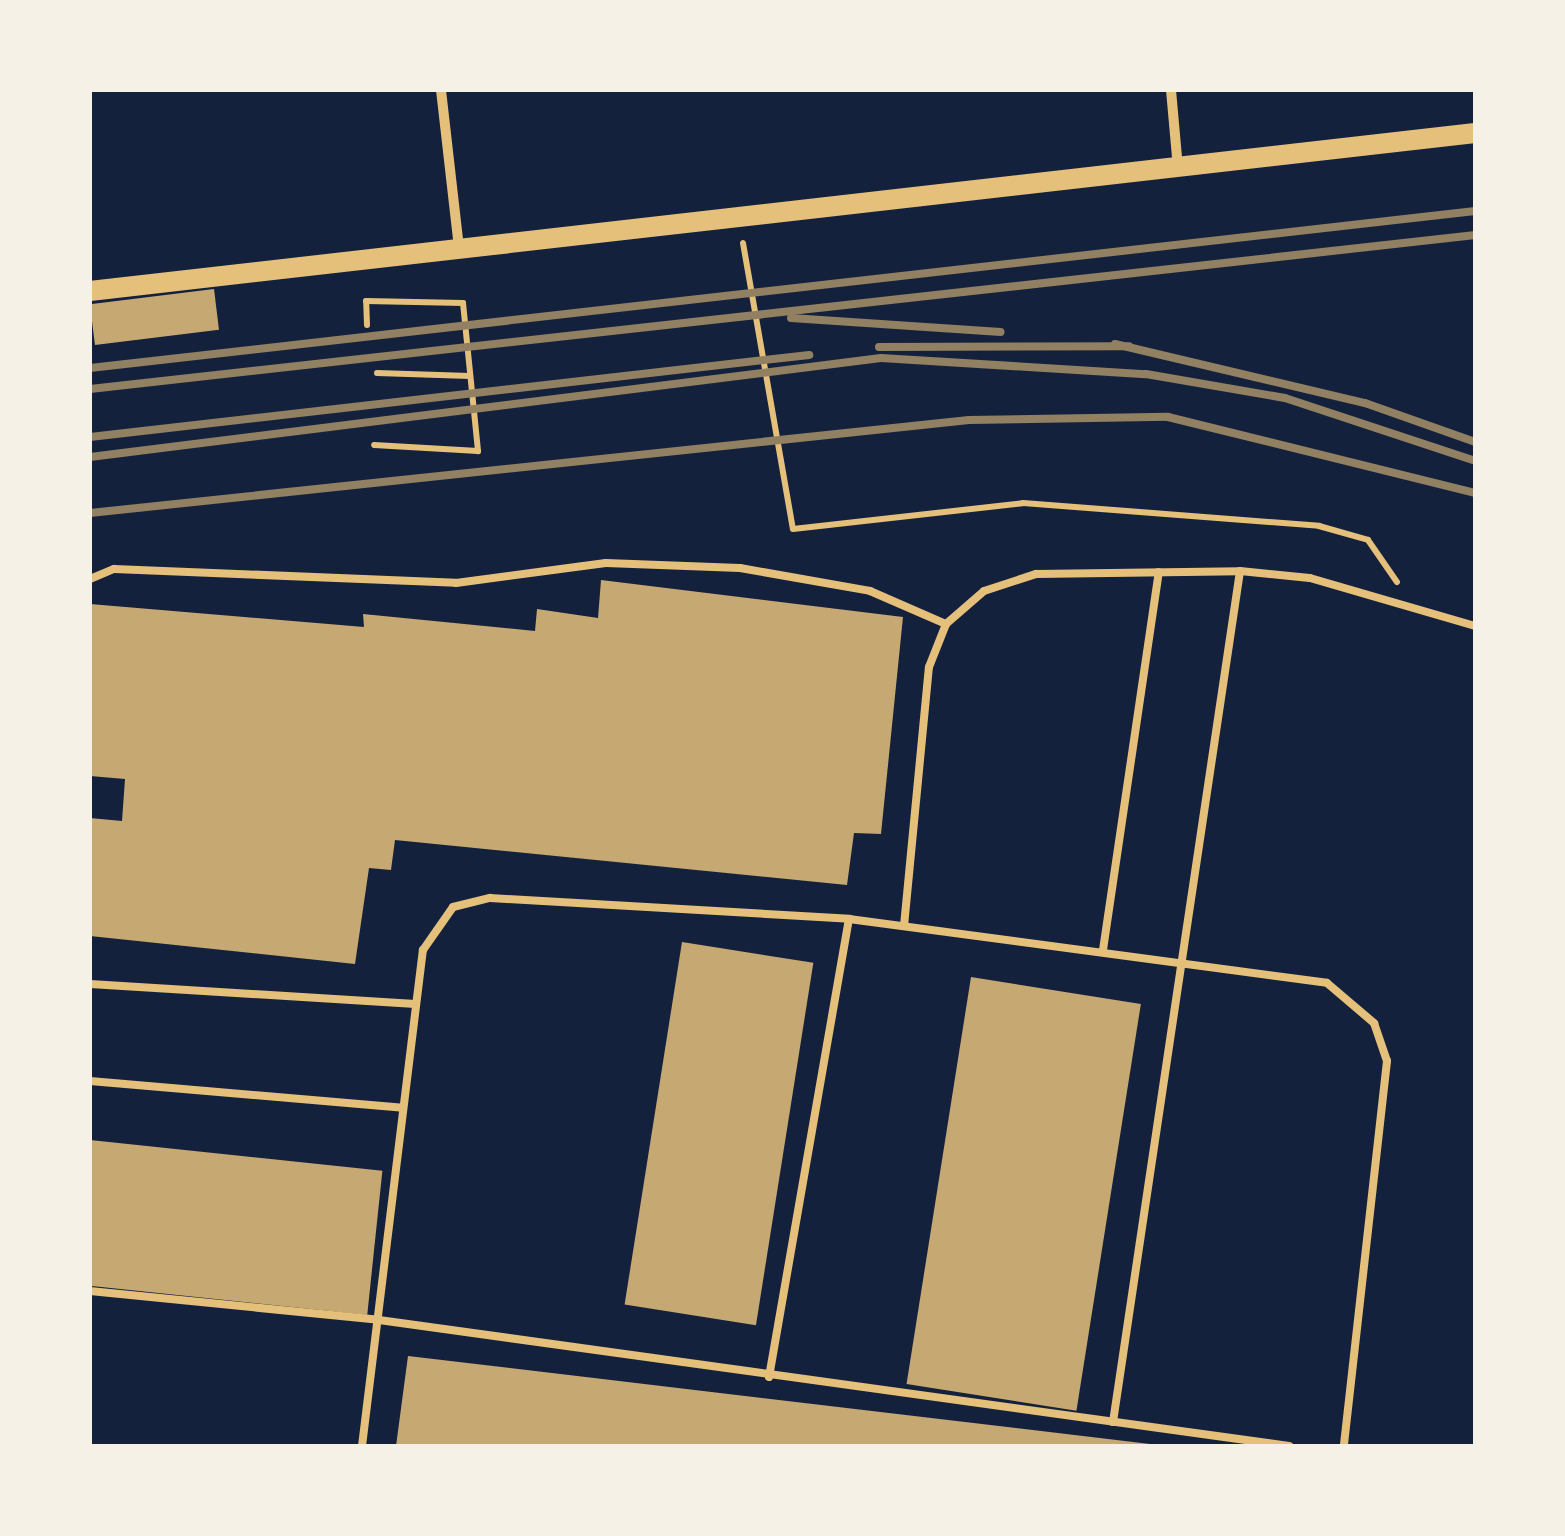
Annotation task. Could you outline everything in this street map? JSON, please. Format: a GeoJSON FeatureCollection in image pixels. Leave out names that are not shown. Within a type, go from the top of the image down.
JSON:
{"type":"FeatureCollection","features":[{"type":"Feature","properties":{"kind":"main road"},"geometry":{"type":"LineString","coordinates":[[90,291],[1178,170],[1475,133]]}},
{"type":"Feature","properties":{"kind":"street"},"geometry":{"type":"LineString","coordinates":[[441,90],[458,248]]}},
{"type":"Feature","properties":{"kind":"street"},"geometry":{"type":"LineString","coordinates":[[1171,90],[1178,170]]}},
{"type":"Feature","properties":{"kind":"lane"},"geometry":{"type":"LineString","coordinates":[[90,579],[114,569],[456,583],[606,563],[740,568],[870,591],[946,624]]}},
{"type":"Feature","properties":{"kind":"lane"},"geometry":{"type":"LineString","coordinates":[[1113,1422],[1176,958],[1240,571]]}},
{"type":"Feature","properties":{"kind":"lane"},"geometry":{"type":"LineString","coordinates":[[904,926],[929,667],[946,624],[984,591],[1036,574],[1240,571],[1380,595],[1475,626]]}},
{"type":"Feature","properties":{"kind":"lane"},"geometry":{"type":"LineString","coordinates":[[1103,950],[1159,572]]}},
{"type":"Feature","properties":{"kind":"lane"},"geometry":{"type":"LineString","coordinates":[[362,1446],[415,1004],[430,928],[469,902],[849,919],[1176,958],[1327,983],[1374,1023],[1387,1100],[1344,1446]]}},
{"type":"Feature","properties":{"kind":"lane"},"geometry":{"type":"LineString","coordinates":[[768,1376],[849,919]]}},
{"type":"Feature","properties":{"kind":"lane"},"geometry":{"type":"LineString","coordinates":[[90,984],[415,1004]]}},
{"type":"Feature","properties":{"kind":"lane"},"geometry":{"type":"LineString","coordinates":[[90,1081],[403,1108]]}},
{"type":"Feature","properties":{"kind":"lane"},"geometry":{"type":"LineString","coordinates":[[90,1290],[379,1320],[1289,1446]]}},
{"type":"Feature","properties":{"kind":"path"},"geometry":{"type":"LineString","coordinates":[[750,268],[793,529],[1023,503],[1318,526],[1368,540],[1412,604]]}},
{"type":"Feature","properties":{"kind":"path"},"geometry":{"type":"LineString","coordinates":[[367,325],[366,301],[463,302],[478,451],[374,446]]}},
{"type":"Feature","properties":{"kind":"path"},"geometry":{"type":"LineString","coordinates":[[376,373],[471,376]]}},
{"type":"Feature","properties":{"kind":"building"},"geometry":{"type":"Polygon","coordinates":[[[214,289],[219,330],[95,345],[90,304],[214,289]]]}},
{"type":"Feature","properties":{"kind":"building"},"geometry":{"type":"Polygon","coordinates":[[[601,580],[903,617],[881,834],[854,833],[847,885],[395,840],[391,870],[369,868],[355,964],[90,936],[90,818],[122,821],[125,779],[90,776],[90,604],[364,627],[363,614],[535,631],[537,609],[598,618],[601,580]]]}},
{"type":"Feature","properties":{"kind":"building"},"geometry":{"type":"Polygon","coordinates":[[[682,942],[813,963],[756,1325],[625,1304],[682,942]]]}},
{"type":"Feature","properties":{"kind":"building"},"geometry":{"type":"Polygon","coordinates":[[[971,977],[1141,1004],[1076,1411],[907,1384],[971,977]]]}},
{"type":"Feature","properties":{"kind":"building"},"geometry":{"type":"Polygon","coordinates":[[[90,1140],[382,1171],[367,1315],[90,1286],[90,1140]]]}},
{"type":"Feature","properties":{"kind":"building"},"geometry":{"type":"Polygon","coordinates":[[[408,1356],[1150,1444],[1150,1446],[396,1446],[408,1356]]]}},
{"type":"Feature","properties":{"kind":"railway"},"geometry":{"type":"LineString","coordinates":[[90,368],[1475,211]]}},
{"type":"Feature","properties":{"kind":"railway"},"geometry":{"type":"LineString","coordinates":[[90,389],[1475,235]]}},
{"type":"Feature","properties":{"kind":"railway"},"geometry":{"type":"LineString","coordinates":[[791,318],[1001,332]]}},
{"type":"Feature","properties":{"kind":"railway"},"geometry":{"type":"LineString","coordinates":[[1115,344],[1365,403],[1475,442]]}},
{"type":"Feature","properties":{"kind":"railway"},"geometry":{"type":"LineString","coordinates":[[879,347],[1129,346]]}},
{"type":"Feature","properties":{"kind":"railway"},"geometry":{"type":"LineString","coordinates":[[90,437],[809,355]]}},
{"type":"Feature","properties":{"kind":"railway"},"geometry":{"type":"LineString","coordinates":[[90,457],[881,358],[1146,374],[1285,398],[1475,461]]}},
{"type":"Feature","properties":{"kind":"railway"},"geometry":{"type":"LineString","coordinates":[[90,513],[969,420],[1168,417],[1475,493]]}}]}
